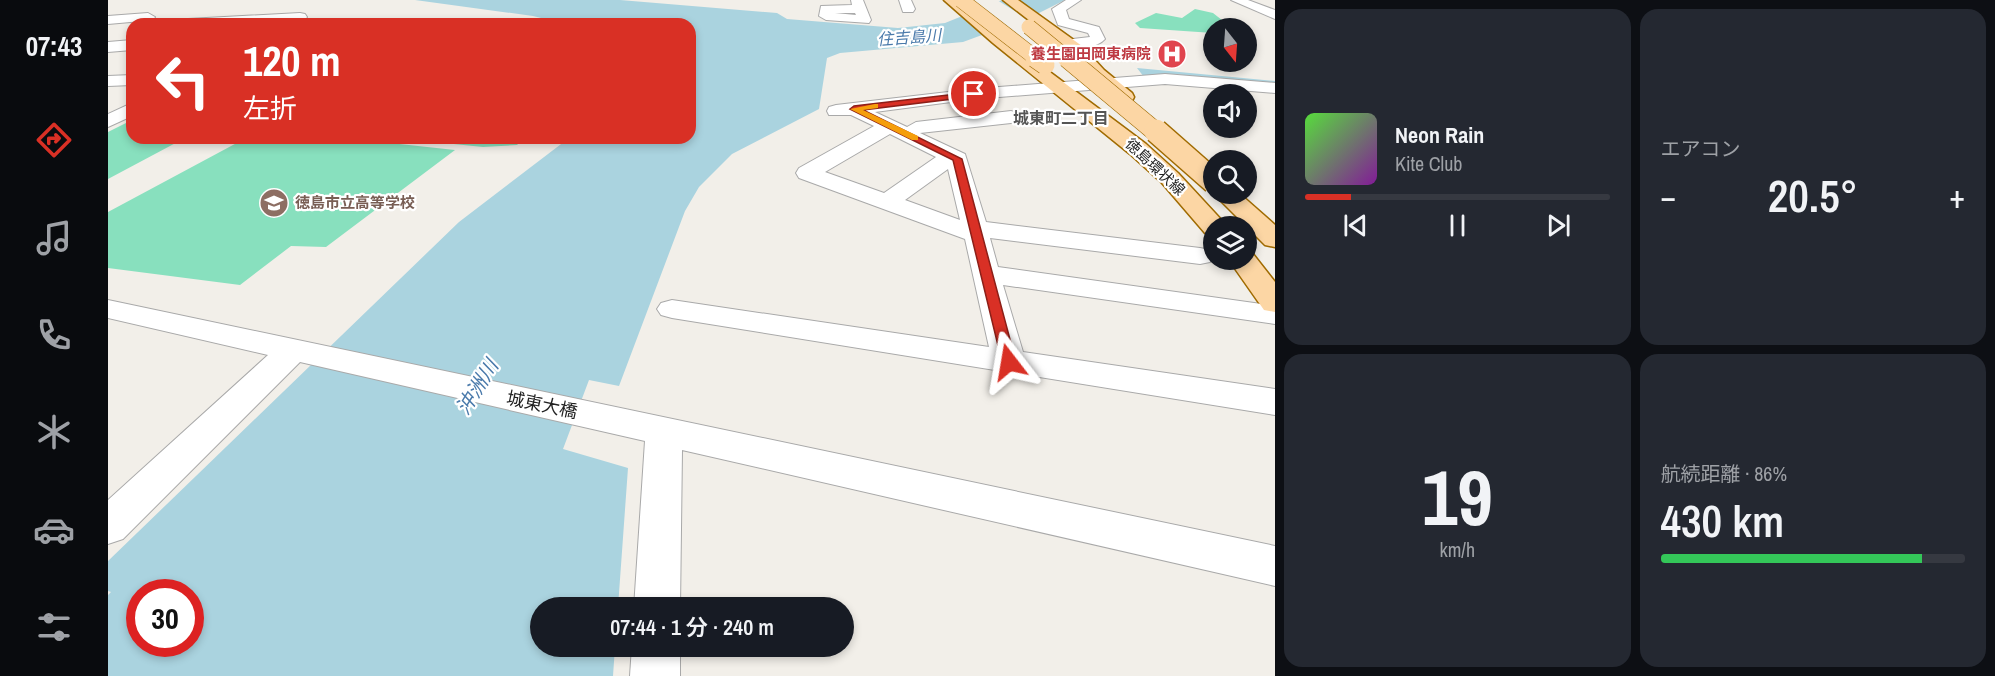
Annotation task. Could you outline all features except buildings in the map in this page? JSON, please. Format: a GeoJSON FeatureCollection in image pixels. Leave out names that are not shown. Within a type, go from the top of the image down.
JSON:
{"type":"FeatureCollection","features":[{"type":"Feature","properties":{"kind":"main road","name":"徳島環状線"},"geometry":{"type":"LineString","coordinates":[[951,0],[964,6],[994,36],[1060,86],[1155,164],[1204,216]]}},
{"type":"Feature","properties":{"kind":"main road"},"geometry":{"type":"LineString","coordinates":[[997,0],[1033,22]]}},
{"type":"Feature","properties":{"kind":"main road","name":"徳島環状線"},"geometry":{"type":"LineString","coordinates":[[1010,0],[1203,172]]}},
{"type":"Feature","properties":{"kind":"main road"},"geometry":{"type":"LineString","coordinates":[[964,6],[1132,131],[1221,216]]}},
{"type":"Feature","properties":{"kind":"main road","name":"徳島環状線"},"geometry":{"type":"LineString","coordinates":[[1033,22],[1069,43],[1111,85],[1203,163]]}},
{"type":"Feature","properties":{"kind":"main road"},"geometry":{"type":"LineString","coordinates":[[1237,204],[1275,239]]}},
{"type":"Feature","properties":{"kind":"main road"},"geometry":{"type":"LineString","coordinates":[[1251,204],[1275,224]]}},
{"type":"Feature","properties":{"kind":"main road"},"geometry":{"type":"LineString","coordinates":[[1257,253],[1275,272]]}},
{"type":"Feature","properties":{"kind":"main road"},"geometry":{"type":"LineString","coordinates":[[1250,270],[1275,303]]}},
{"type":"Feature","properties":{"kind":"street"},"geometry":{"type":"LineString","coordinates":[[1069,43],[1092,42],[1098,39],[1094,30],[1063,22],[1059,9],[1075,0]]}},
{"type":"Feature","properties":{"kind":"street"},"geometry":{"type":"LineString","coordinates":[[1237,0],[1275,15]]}},
{"type":"Feature","properties":{"kind":"street"},"geometry":{"type":"LineString","coordinates":[[199,17],[300,12]]}},
{"type":"Feature","properties":{"kind":"street"},"geometry":{"type":"LineString","coordinates":[[128,18],[149,16]]}},
{"type":"Feature","properties":{"kind":"street"},"geometry":{"type":"LineString","coordinates":[[108,20],[126,18]]}},
{"type":"Feature","properties":{"kind":"street"},"geometry":{"type":"LineString","coordinates":[[108,47],[126,46]]}},
{"type":"Feature","properties":{"kind":"street"},"geometry":{"type":"LineString","coordinates":[[1009,362],[957,159],[889,126],[845,110],[1060,86],[1111,85],[1182,79],[1275,88]]}},
{"type":"Feature","properties":{"kind":"street"},"geometry":{"type":"LineString","coordinates":[[108,81],[126,80]]}},
{"type":"Feature","properties":{"kind":"street"},"geometry":{"type":"LineString","coordinates":[[974,94],[1030,128]]}},
{"type":"Feature","properties":{"kind":"street"},"geometry":{"type":"LineString","coordinates":[[108,122],[126,112]]}},
{"type":"Feature","properties":{"kind":"street"},"geometry":{"type":"LineString","coordinates":[[915,128],[1011,117]]}},
{"type":"Feature","properties":{"kind":"street"},"geometry":{"type":"LineString","coordinates":[[889,126],[807,173],[976,232],[1200,256]]}},
{"type":"Feature","properties":{"kind":"street"},"geometry":{"type":"LineString","coordinates":[[887,202],[952,156]]}},
{"type":"Feature","properties":{"kind":"street"},"geometry":{"type":"LineString","coordinates":[[987,274],[1275,315]]}},
{"type":"Feature","properties":{"kind":"street"},"geometry":{"type":"LineString","coordinates":[[672,309],[1275,402]]}},
{"type":"Feature","properties":{"kind":"street","name":"城東大橋"},"geometry":{"type":"LineString","coordinates":[[113,315],[648,427],[1275,566]]}},
{"type":"Feature","properties":{"kind":"street"},"geometry":{"type":"LineString","coordinates":[[108,526],[301,353]]}},
{"type":"Feature","properties":{"kind":"street"},"geometry":{"type":"LineString","coordinates":[[648,427],[656,597]]}},
{"type":"Feature","properties":{"kind":"street"},"geometry":{"type":"LineString","coordinates":[[655,676],[656,657]]}},
{"type":"Feature","properties":{"kind":"green space"},"geometry":{"type":"Polygon","coordinates":[[[1195,9],[1213,13],[1219,18],[1203,18],[1203,32],[1140,28],[1135,23],[1156,13],[1182,18],[1195,9]]]}},
{"type":"Feature","properties":{"kind":"green space"},"geometry":{"type":"Polygon","coordinates":[[[126,123],[126,144],[174,144],[108,179],[108,132],[126,123]]]}},
{"type":"Feature","properties":{"kind":"green space","name":"徳島市立高等学校"},"geometry":{"type":"Polygon","coordinates":[[[235,144],[400,144],[455,150],[326,247],[291,246],[240,285],[108,268],[108,212],[235,144]]]}},
{"type":"Feature","properties":{"kind":"green space"},"geometry":{"type":"Polygon","coordinates":[[[454,144],[518,144],[517,145],[483,147],[454,144]]]}},
{"type":"Feature","properties":{"kind":"water"},"geometry":{"type":"Polygon","coordinates":[[[415,0],[620,0],[777,13],[787,19],[898,28],[945,23],[1002,0],[1065,0],[1031,17],[963,42],[840,53],[827,58],[819,109],[732,154],[699,187],[685,211],[619,386],[589,380],[563,449],[628,468],[619,597],[530,597],[530,657],[614,657],[613,676],[108,676],[108,595],[111,592],[108,591],[108,561],[459,222],[561,144],[696,144],[696,18],[541,18],[415,0]]]}},
{"type":"Feature","properties":{"kind":"water"},"geometry":{"type":"Polygon","coordinates":[[[1137,68],[1275,81],[1275,84],[1174,74],[1144,77],[1137,68]]]}},
{"type":"Feature","properties":{"kind":"pier"},"geometry":{"type":"Polygon","coordinates":[[[994,0],[1031,21],[1006,31],[976,8],[994,0]]]}},
{"type":"Feature","properties":{"kind":"slow traffic"},"geometry":{"type":"LineString","coordinates":[[875,106],[854,109],[915,138]]}},
{"type":"Feature","properties":{"kind":"place","name":"養生園田岡東病院"},"geometry":{"type":"Point","coordinates":[1172,54]}},
{"type":"Feature","properties":{"kind":"place","name":"徳島市立高等学校"},"geometry":{"type":"Point","coordinates":[274,203]}},
{"type":"Feature","properties":{"kind":"district","name":"城東町二丁目"},"geometry":{"type":"Point","coordinates":[1061,118]}},
{"type":"Feature","properties":{"kind":"route"},"geometry":{"type":"LineString","coordinates":[[974,94],[854,109],[957,159],[1009,362]]}},
{"type":"Feature","properties":{"kind":"water label","name":"住吉島川"},"geometry":{"type":"Point","coordinates":[909,37]}},
{"type":"Feature","properties":{"kind":"water label","name":"沖洲川"},"geometry":{"type":"Point","coordinates":[477,387]}}]}
